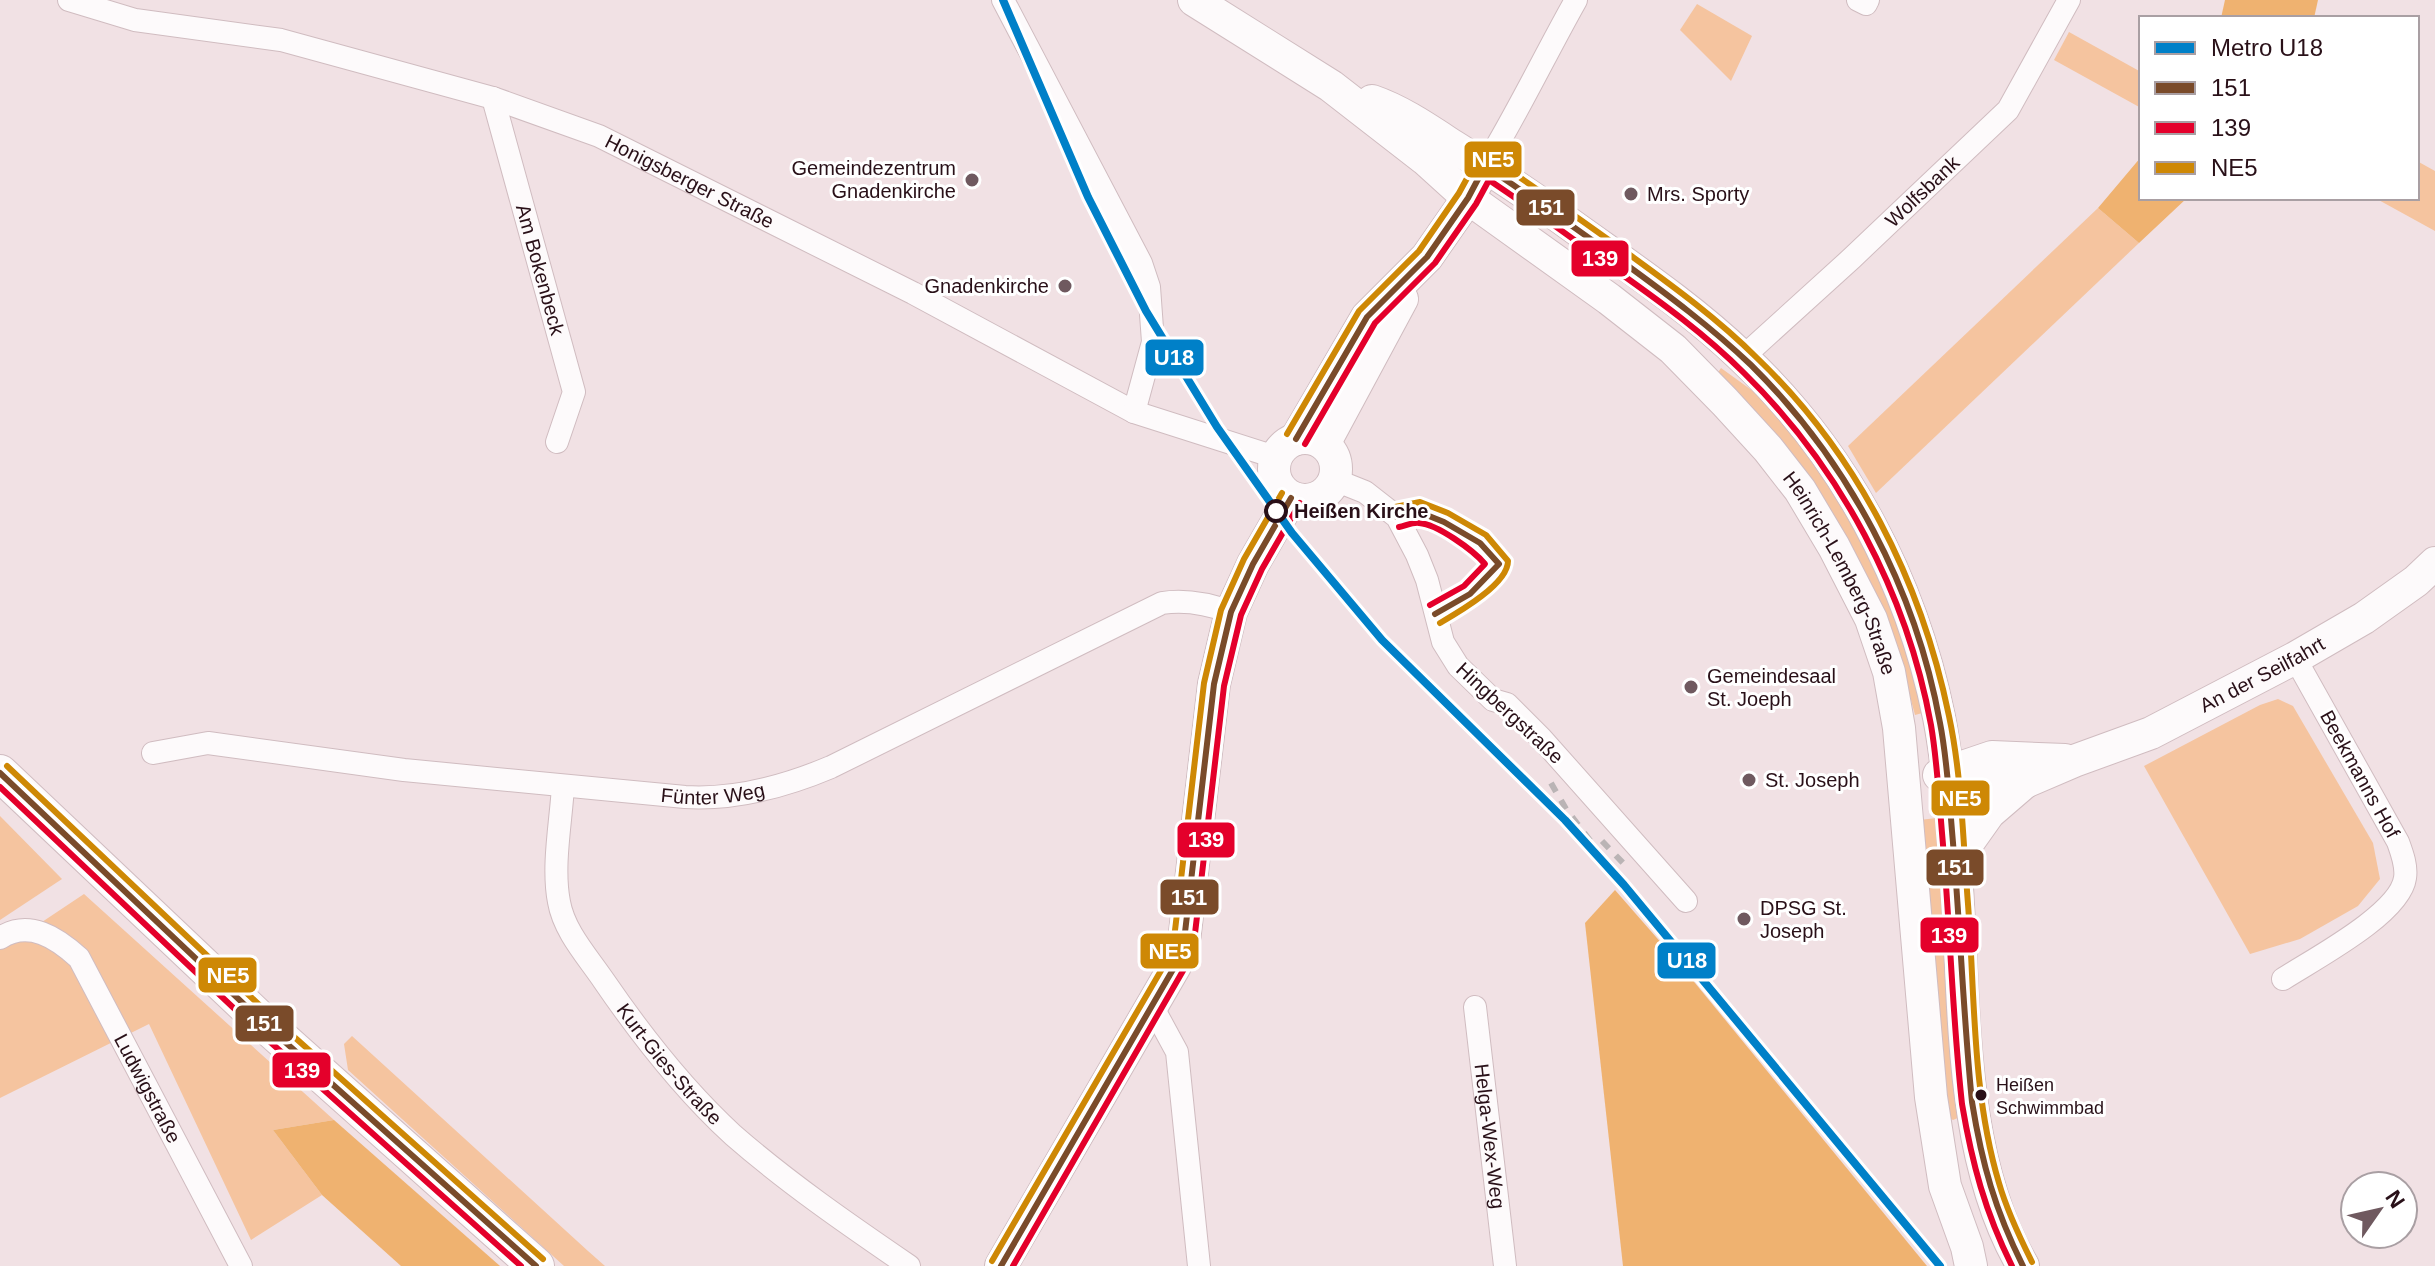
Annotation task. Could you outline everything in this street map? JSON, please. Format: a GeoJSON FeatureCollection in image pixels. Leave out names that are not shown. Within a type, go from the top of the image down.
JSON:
{"type":"FeatureCollection","features":[{"type":"Feature","properties":{"kind":"main road"},"geometry":{"type":"LineString","coordinates":[[0,773],[266,1025],[536,1266]]}},
{"type":"Feature","properties":{"kind":"street","name":"Honigsberger Straße"},"geometry":{"type":"LineString","coordinates":[[69,0],[135,20],[281,40],[493,98],[599,136],[913,293],[1134,412],[1298,447]]}},
{"type":"Feature","properties":{"kind":"street"},"geometry":{"type":"LineString","coordinates":[[1003,0],[1141,263],[1149,287],[1153,342],[1134,412]]}},
{"type":"Feature","properties":{"kind":"street","name":"Heinrich-Lemberg-Straße"},"geometry":{"type":"LineString","coordinates":[[1194,0],[1331,86],[1425,159],[1468,198],[1673,349],[1768,449],[1800,490],[1871,619],[1889,672],[1899,728],[1931,1097],[1945,1186],[1968,1261]]}},
{"type":"Feature","properties":{"kind":"street"},"geometry":{"type":"LineString","coordinates":[[1298,447],[1332,454],[1336,467],[1335,480],[1327,492],[1315,499],[1303,501],[1291,498],[1279,488],[1273,473],[1298,447],[1468,198],[1523,103],[1539,65],[1576,0]]}},
{"type":"Feature","properties":{"kind":"street"},"geometry":{"type":"LineString","coordinates":[[1858,0],[1866,4],[1868,0]]}},
{"type":"Feature","properties":{"kind":"street","name":"Wolfsbank"},"geometry":{"type":"LineString","coordinates":[[1743,357],[2008,110],[2069,0]]}},
{"type":"Feature","properties":{"kind":"street","name":"Heinrich-Lemberg-Straße"},"geometry":{"type":"LineString","coordinates":[[1331,86],[1388,106],[1485,166],[1688,309],[1743,357],[1796,414],[1842,475],[1895,572],[1923,654],[1940,719],[1955,861],[1969,1077],[1980,1149],[1992,1196],[2011,1246],[2023,1266]]}},
{"type":"Feature","properties":{"kind":"street","name":"Am Bokenbeck"},"geometry":{"type":"LineString","coordinates":[[493,98],[574,392],[557,442]]}},
{"type":"Feature","properties":{"kind":"street","name":"Hingbergstraße"},"geometry":{"type":"LineString","coordinates":[[1335,480],[1365,492],[1397,517],[1427,580],[1443,642],[1458,666],[1493,700],[1507,704],[1541,738],[1686,901]]}},
{"type":"Feature","properties":{"kind":"street"},"geometry":{"type":"LineString","coordinates":[[1001,1266],[1175,966],[1184,941],[1214,684],[1231,612],[1253,564],[1291,498]]}},
{"type":"Feature","properties":{"kind":"street","name":"An der Seilfahrt"},"geometry":{"type":"LineString","coordinates":[[1946,774],[1980,786],[2025,782],[2151,733],[2295,658],[2364,618],[2416,581],[2435,563]]}},
{"type":"Feature","properties":{"kind":"street","name":"Fünter Weg"},"geometry":{"type":"LineString","coordinates":[[153,753],[208,743],[404,770],[703,798],[805,778],[1141,612],[1170,601],[1197,603],[1231,612]]}},
{"type":"Feature","properties":{"kind":"street","name":"Beekmanns Hof"},"geometry":{"type":"LineString","coordinates":[[2283,979],[2379,917],[2398,898],[2405,879],[2404,859],[2398,842],[2295,658]]}},
{"type":"Feature","properties":{"kind":"street","name":"An der Seilfahrt"},"geometry":{"type":"LineString","coordinates":[[1904,780],[1946,774],[1992,757],[2074,761]]}},
{"type":"Feature","properties":{"kind":"street"},"geometry":{"type":"LineString","coordinates":[[1955,861],[1989,813],[2025,782]]}},
{"type":"Feature","properties":{"kind":"street","name":"Kurt-Gies-Straße"},"geometry":{"type":"LineString","coordinates":[[563,786],[557,879],[559,904],[568,929],[629,1017],[685,1085],[733,1134],[850,1226],[909,1266]]}},
{"type":"Feature","properties":{"kind":"street","name":"Ludwigstraße"},"geometry":{"type":"LineString","coordinates":[[0,938],[9,932],[33,930],[58,939],[79,958],[241,1266]]}},
{"type":"Feature","properties":{"kind":"street"},"geometry":{"type":"LineString","coordinates":[[1151,1004],[1177,1052],[1199,1266]]}},
{"type":"Feature","properties":{"kind":"street","name":"Helga-Wex-Weg"},"geometry":{"type":"LineString","coordinates":[[1475,1007],[1505,1266]]}},
{"type":"Feature","properties":{"kind":"shaded area"},"geometry":{"type":"Polygon","coordinates":[[[2225,0],[2318,0],[2314,16],[2221,16],[2225,0]]]}},
{"type":"Feature","properties":{"kind":"shaded area"},"geometry":{"type":"Polygon","coordinates":[[[1697,4],[1752,36],[1731,81],[1680,30],[1697,4]]]}},
{"type":"Feature","properties":{"kind":"shaded area"},"geometry":{"type":"Polygon","coordinates":[[[2069,32],[2139,71],[2139,107],[2054,60],[2069,32]]]}},
{"type":"Feature","properties":{"kind":"shaded area"},"geometry":{"type":"Polygon","coordinates":[[[2139,159],[2139,200],[2185,200],[2139,243],[2098,208],[2139,159]]]}},
{"type":"Feature","properties":{"kind":"shaded area"},"geometry":{"type":"Polygon","coordinates":[[[2419,162],[2435,171],[2435,231],[2379,200],[2419,200],[2419,162]]]}},
{"type":"Feature","properties":{"kind":"shaded area"},"geometry":{"type":"Polygon","coordinates":[[[2098,208],[2139,243],[1876,493],[1848,446],[2098,208]]]}},
{"type":"Feature","properties":{"kind":"shaded area"},"geometry":{"type":"Polygon","coordinates":[[[1721,368],[1764,399],[1827,478],[1886,586],[1926,712],[1915,715],[1891,629],[1869,580],[1717,374],[1721,368]]]}},
{"type":"Feature","properties":{"kind":"shaded area"},"geometry":{"type":"Polygon","coordinates":[[[2278,699],[2293,706],[2373,843],[2380,879],[2358,906],[2300,939],[2250,954],[2144,766],[2260,705],[2278,699]]]}},
{"type":"Feature","properties":{"kind":"shaded area"},"geometry":{"type":"Polygon","coordinates":[[[0,816],[62,879],[0,920],[0,816]]]}},
{"type":"Feature","properties":{"kind":"shaded area"},"geometry":{"type":"Polygon","coordinates":[[[1937,818],[1960,1117],[1953,1120],[1948,1117],[1919,820],[1937,818]]]}},
{"type":"Feature","properties":{"kind":"shaded area"},"geometry":{"type":"Polygon","coordinates":[[[1615,890],[1927,1266],[1623,1266],[1585,923],[1615,890]]]}},
{"type":"Feature","properties":{"kind":"shaded area"},"geometry":{"type":"Polygon","coordinates":[[[84,894],[334,1120],[273,1130],[322,1195],[251,1240],[149,1024],[0,1098],[0,950],[84,894]]]}},
{"type":"Feature","properties":{"kind":"shaded area"},"geometry":{"type":"Polygon","coordinates":[[[352,1036],[605,1266],[564,1266],[348,1070],[344,1044],[352,1036]]]}},
{"type":"Feature","properties":{"kind":"shaded area"},"geometry":{"type":"Polygon","coordinates":[[[334,1120],[500,1266],[401,1266],[322,1195],[273,1130],[334,1120]]]}},
{"type":"Feature","properties":{"kind":"railway"},"geometry":{"type":"LineString","coordinates":[[1551,783],[1566,809],[1624,885]]}},
{"type":"Feature","properties":{"kind":"railway"},"geometry":{"type":"LineString","coordinates":[[1602,841],[1624,864]]}},
{"type":"Feature","properties":{"kind":"metro line","name":"U18"},"geometry":{"type":"LineString","coordinates":[[1003,0],[1088,197],[1146,311],[1217,427],[1292,533],[1382,640],[1565,820],[1624,885],[1940,1266]]}},
{"type":"Feature","properties":{"kind":"transit line","name":"NE5"},"geometry":{"type":"LineString","coordinates":[[1287,434],[1359,311],[1419,251],[1459,193],[1477,160],[1484,156],[1561,206],[1695,304],[1742,344],[1793,395],[1825,435],[1880,522],[1902,568],[1937,666],[1949,716],[1959,786],[1976,1045],[1984,1115],[2002,1193],[2032,1262]]}},
{"type":"Feature","properties":{"kind":"transit line","name":"151"},"geometry":{"type":"LineString","coordinates":[[1296,439],[1367,317],[1427,257],[1468,198],[1485,166],[1689,312],[1751,365],[1786,402],[1847,485],[1873,530],[1914,624],[1929,673],[1948,777],[1972,1102],[1991,1186],[2023,1266]]}},
{"type":"Feature","properties":{"kind":"transit line","name":"139"},"geometry":{"type":"LineString","coordinates":[[1305,444],[1375,323],[1435,263],[1489,180],[1683,319],[1744,373],[1779,410],[1839,491],[1864,535],[1887,580],[1920,676],[1936,765],[1962,1104],[1981,1187],[2012,1266]]}},
{"type":"Feature","properties":{"kind":"transit line","name":"NE5"},"geometry":{"type":"LineString","coordinates":[[992,1261],[1166,962],[1174,939],[1204,683],[1221,610],[1244,559],[1282,493]]}},
{"type":"Feature","properties":{"kind":"transit line","name":"151"},"geometry":{"type":"LineString","coordinates":[[1001,1266],[1175,966],[1184,941],[1214,684],[1231,612],[1253,564],[1291,498]]}},
{"type":"Feature","properties":{"kind":"transit line","name":"NE5"},"geometry":{"type":"LineString","coordinates":[[1395,507],[1420,502],[1448,513],[1486,535],[1508,561],[1506,570],[1491,588],[1440,623]]}},
{"type":"Feature","properties":{"kind":"transit line","name":"139"},"geometry":{"type":"LineString","coordinates":[[1013,1266],[1184,969],[1194,942],[1224,686],[1241,615],[1262,569],[1300,503]]}},
{"type":"Feature","properties":{"kind":"transit line","name":"151"},"geometry":{"type":"LineString","coordinates":[[1397,517],[1419,512],[1444,522],[1480,543],[1499,564],[1470,594],[1435,614]]}},
{"type":"Feature","properties":{"kind":"transit line","name":"139"},"geometry":{"type":"LineString","coordinates":[[1399,527],[1427,524],[1464,545],[1485,564],[1464,586],[1430,605]]}},
{"type":"Feature","properties":{"kind":"transit line","name":"NE5"},"geometry":{"type":"LineString","coordinates":[[7,766],[273,1018],[543,1259]]}},
{"type":"Feature","properties":{"kind":"transit line","name":"151"},"geometry":{"type":"LineString","coordinates":[[0,773],[266,1025],[536,1266]]}},
{"type":"Feature","properties":{"kind":"transit line","name":"139"},"geometry":{"type":"LineString","coordinates":[[0,787],[259,1032],[521,1266]]}},
{"type":"Feature","properties":{"kind":"place","name":"Gemeindezentrum Gnadenkirche"},"geometry":{"type":"Point","coordinates":[972,180]}},
{"type":"Feature","properties":{"kind":"place","name":"Mrs. Sporty"},"geometry":{"type":"Point","coordinates":[1631,194]}},
{"type":"Feature","properties":{"kind":"place","name":"Gnadenkirche"},"geometry":{"type":"Point","coordinates":[1065,286]}},
{"type":"Feature","properties":{"kind":"place","name":"Heißen Kirche"},"geometry":{"type":"Point","coordinates":[1276,511]}},
{"type":"Feature","properties":{"kind":"place","name":"Gemeindesaal St. Joeph"},"geometry":{"type":"Point","coordinates":[1691,687]}},
{"type":"Feature","properties":{"kind":"place","name":"St. Joseph"},"geometry":{"type":"Point","coordinates":[1749,780]}},
{"type":"Feature","properties":{"kind":"place","name":"DPSG St. Joseph"},"geometry":{"type":"Point","coordinates":[1744,919]}},
{"type":"Feature","properties":{"kind":"place","name":"Heißen Schwimmbad"},"geometry":{"type":"Point","coordinates":[1981,1095]}}]}
